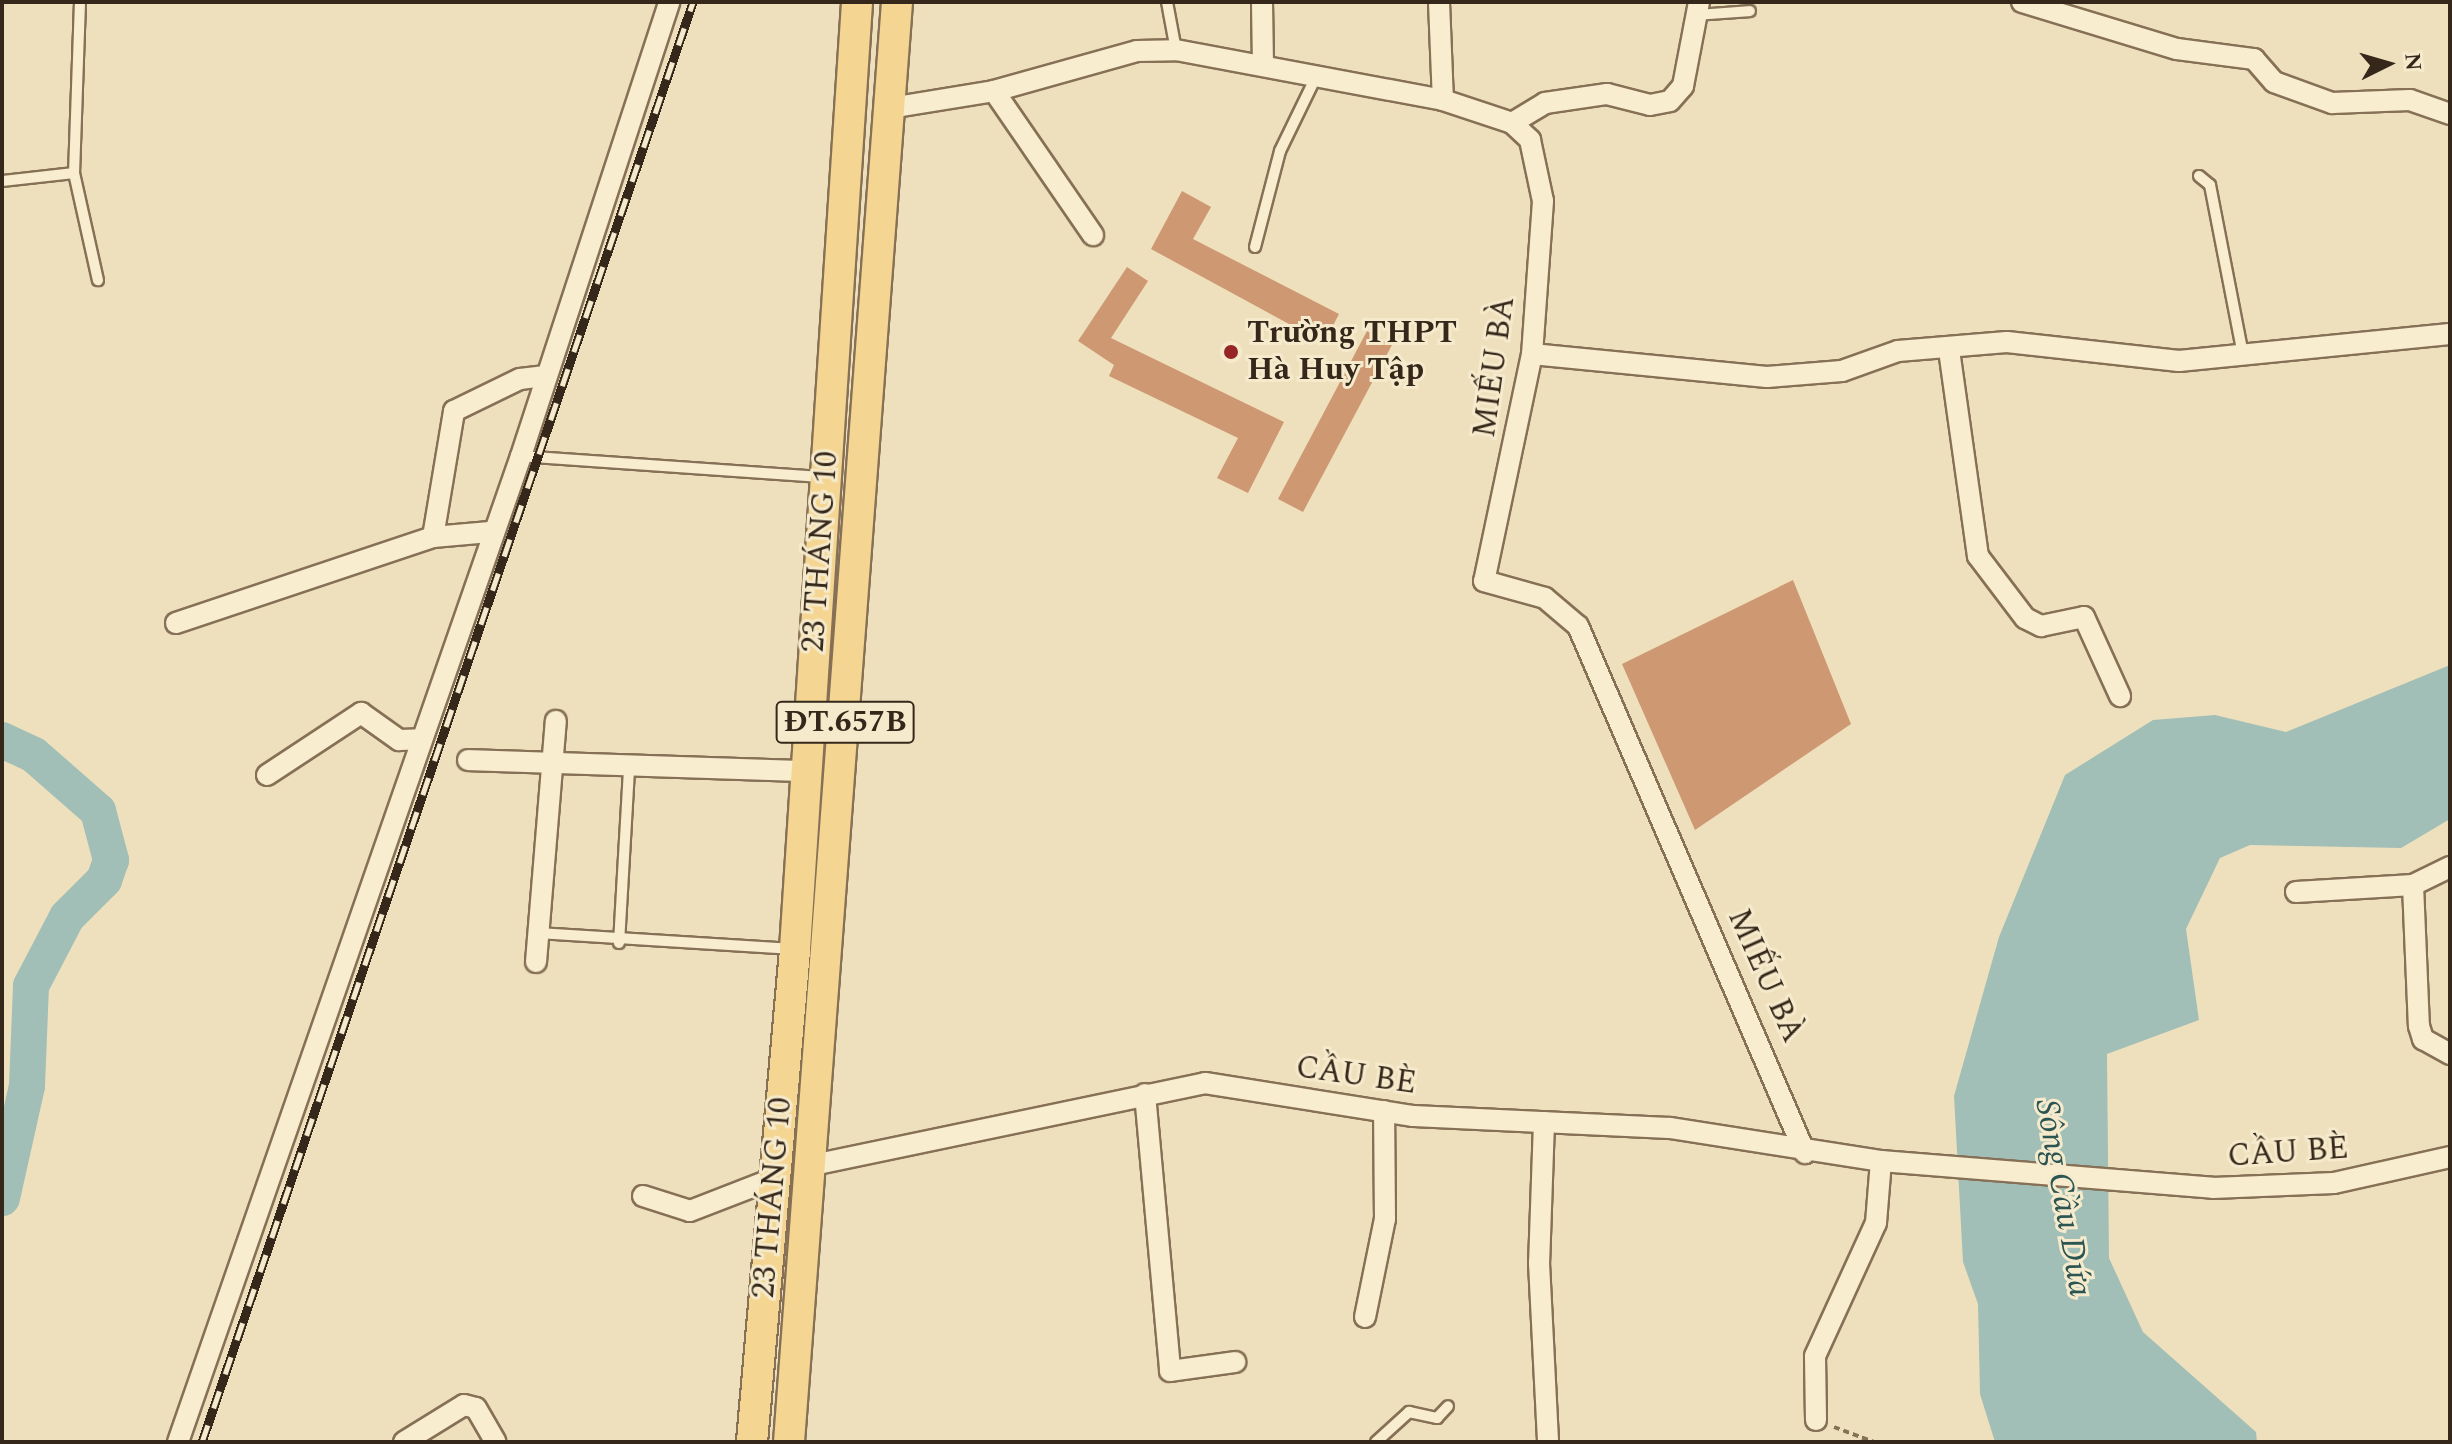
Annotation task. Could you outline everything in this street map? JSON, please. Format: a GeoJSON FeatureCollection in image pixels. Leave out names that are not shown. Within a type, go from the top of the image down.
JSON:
{"type":"FeatureCollection","features":[{"type":"Feature","properties":{"kind":"main road","name":"23 THÁNG 10"},"geometry":{"type":"LineString","coordinates":[[752,1442],[795,949],[857,2]]}},
{"type":"Feature","properties":{"kind":"main road","name":"23 THÁNG 10"},"geometry":{"type":"LineString","coordinates":[[789,1442],[813,1165],[897,2]]}},
{"type":"Feature","properties":{"kind":"main road"},"geometry":{"type":"LineString","coordinates":[[850,106],[890,108]]}},
{"type":"Feature","properties":{"kind":"main road"},"geometry":{"type":"LineString","coordinates":[[775,1178],[813,1165]]}},
{"type":"Feature","properties":{"kind":"street"},"geometry":{"type":"LineString","coordinates":[[178,1442],[422,739],[490,532],[521,456],[669,2]]}},
{"type":"Feature","properties":{"kind":"street"},"geometry":{"type":"LineString","coordinates":[[1262,2],[1263,65]]}},
{"type":"Feature","properties":{"kind":"street"},"geometry":{"type":"LineString","coordinates":[[1439,2],[1443,100]]}},
{"type":"Feature","properties":{"kind":"street"},"geometry":{"type":"LineString","coordinates":[[2022,2],[2177,49],[2254,59],[2274,82],[2332,103],[2410,100],[2450,114]]}},
{"type":"Feature","properties":{"kind":"street"},"geometry":{"type":"LineString","coordinates":[[890,108],[994,91],[1080,63],[1176,50],[1443,100],[1512,123],[1545,103],[1591,96],[1670,101],[1683,86],[1698,8]]}},
{"type":"Feature","properties":{"kind":"street"},"geometry":{"type":"LineString","coordinates":[[994,91],[1093,235]]}},
{"type":"Feature","properties":{"kind":"street","name":"MIẾU BÀ"},"geometry":{"type":"LineString","coordinates":[[1512,123],[1530,140],[1542,171],[1532,354],[1484,581],[1545,598],[1578,626],[1805,1153]]}},
{"type":"Feature","properties":{"kind":"street"},"geometry":{"type":"LineString","coordinates":[[1532,354],[1767,377],[1842,371],[1898,351],[1949,350],[2046,341],[2179,361],[2450,334]]}},
{"type":"Feature","properties":{"kind":"street"},"geometry":{"type":"LineString","coordinates":[[1949,350],[1978,556],[2025,618],[2041,626],[2084,617],[2120,696]]}},
{"type":"Feature","properties":{"kind":"street"},"geometry":{"type":"LineString","coordinates":[[433,537],[454,411],[520,379],[546,376]]}},
{"type":"Feature","properties":{"kind":"street"},"geometry":{"type":"LineString","coordinates":[[176,623],[433,537],[490,532]]}},
{"type":"Feature","properties":{"kind":"street"},"geometry":{"type":"LineString","coordinates":[[267,775],[361,713],[399,740],[422,739]]}},
{"type":"Feature","properties":{"kind":"street"},"geometry":{"type":"LineString","coordinates":[[536,962],[556,721]]}},
{"type":"Feature","properties":{"kind":"street"},"geometry":{"type":"LineString","coordinates":[[468,760],[554,767],[806,771]]}},
{"type":"Feature","properties":{"kind":"street"},"geometry":{"type":"LineString","coordinates":[[2296,892],[2413,885],[2450,867]]}},
{"type":"Feature","properties":{"kind":"street"},"geometry":{"type":"LineString","coordinates":[[2413,885],[2419,1026],[2423,1039],[2450,1054]]}},
{"type":"Feature","properties":{"kind":"street","name":"CẦU BÈ"},"geometry":{"type":"LineString","coordinates":[[813,1165],[1205,1083],[1384,1111],[1670,1128],[1805,1153],[2128,1181],[2301,1187],[2450,1157]]}},
{"type":"Feature","properties":{"kind":"street"},"geometry":{"type":"LineString","coordinates":[[1145,1094],[1170,1371],[1235,1362]]}},
{"type":"Feature","properties":{"kind":"street"},"geometry":{"type":"LineString","coordinates":[[1365,1317],[1378,1282],[1385,1219],[1384,1111]]}},
{"type":"Feature","properties":{"kind":"street"},"geometry":{"type":"LineString","coordinates":[[1544,1122],[1539,1263],[1548,1442]]}},
{"type":"Feature","properties":{"kind":"street"},"geometry":{"type":"LineString","coordinates":[[1816,1420],[1815,1356],[1876,1223],[1889,1162]]}},
{"type":"Feature","properties":{"kind":"street"},"geometry":{"type":"LineString","coordinates":[[643,1196],[690,1211],[775,1178]]}},
{"type":"Feature","properties":{"kind":"street"},"geometry":{"type":"LineString","coordinates":[[404,1442],[464,1405],[476,1408],[496,1442]]}},
{"type":"Feature","properties":{"kind":"lane"},"geometry":{"type":"LineString","coordinates":[[80,2],[74,173],[98,280]]}},
{"type":"Feature","properties":{"kind":"lane"},"geometry":{"type":"LineString","coordinates":[[1167,2],[1176,50]]}},
{"type":"Feature","properties":{"kind":"lane"},"geometry":{"type":"LineString","coordinates":[[1698,8],[1750,11]]}},
{"type":"Feature","properties":{"kind":"lane"},"geometry":{"type":"LineString","coordinates":[[1255,247],[1280,151],[1316,77]]}},
{"type":"Feature","properties":{"kind":"lane"},"geometry":{"type":"LineString","coordinates":[[2,181],[74,173]]}},
{"type":"Feature","properties":{"kind":"lane"},"geometry":{"type":"LineString","coordinates":[[2199,176],[2210,185],[2243,355]]}},
{"type":"Feature","properties":{"kind":"lane"},"geometry":{"type":"LineString","coordinates":[[521,456],[825,477]]}},
{"type":"Feature","properties":{"kind":"lane"},"geometry":{"type":"LineString","coordinates":[[619,943],[629,769]]}},
{"type":"Feature","properties":{"kind":"lane"},"geometry":{"type":"LineString","coordinates":[[539,933],[619,943],[795,949]]}},
{"type":"Feature","properties":{"kind":"lane"},"geometry":{"type":"LineString","coordinates":[[1376,1442],[1409,1412],[1437,1418],[1448,1406]]}},
{"type":"Feature","properties":{"kind":"path"},"geometry":{"type":"LineString","coordinates":[[1816,1420],[1874,1442]]}},
{"type":"Feature","properties":{"kind":"water","name":"Sông Cầu Dứa"},"geometry":{"type":"Polygon","coordinates":[[[2450,665],[2450,819],[2401,848],[2250,845],[2220,858],[2186,929],[2199,1020],[2107,1054],[2109,1258],[2143,1332],[2256,1432],[2257,1442],[1995,1442],[1980,1394],[1978,1304],[1963,1262],[1954,1096],[1999,937],[2065,775],[2153,720],[2215,715],[2286,732],[2450,665]]]}},
{"type":"Feature","properties":{"kind":"building"},"geometry":{"type":"Polygon","coordinates":[[[1182,191],[1211,207],[1193,239],[1339,314],[1324,343],[1151,249],[1182,191]]]}},
{"type":"Feature","properties":{"kind":"building"},"geometry":{"type":"Polygon","coordinates":[[[1127,267],[1148,281],[1111,338],[1284,422],[1248,493],[1217,478],[1238,438],[1109,376],[1114,365],[1078,341],[1127,267]]]}},
{"type":"Feature","properties":{"kind":"building"},"geometry":{"type":"Polygon","coordinates":[[[1367,331],[1392,345],[1303,512],[1278,499],[1367,331]]]}},
{"type":"Feature","properties":{"kind":"building"},"geometry":{"type":"Polygon","coordinates":[[[1793,580],[1851,724],[1695,830],[1622,664],[1793,580]]]}},
{"type":"Feature","properties":{"kind":"waterway"},"geometry":{"type":"LineString","coordinates":[[2,740],[34,755],[98,811],[111,860],[104,880],[67,917],[31,986],[27,1086],[2,1198]]}},
{"type":"Feature","properties":{"kind":"railway"},"geometry":{"type":"LineString","coordinates":[[202,1442],[693,2]]}},
{"type":"Feature","properties":{"kind":"place","name":"Trường THPT Hà Huy Tập"},"geometry":{"type":"Point","coordinates":[1231,352]}}]}
